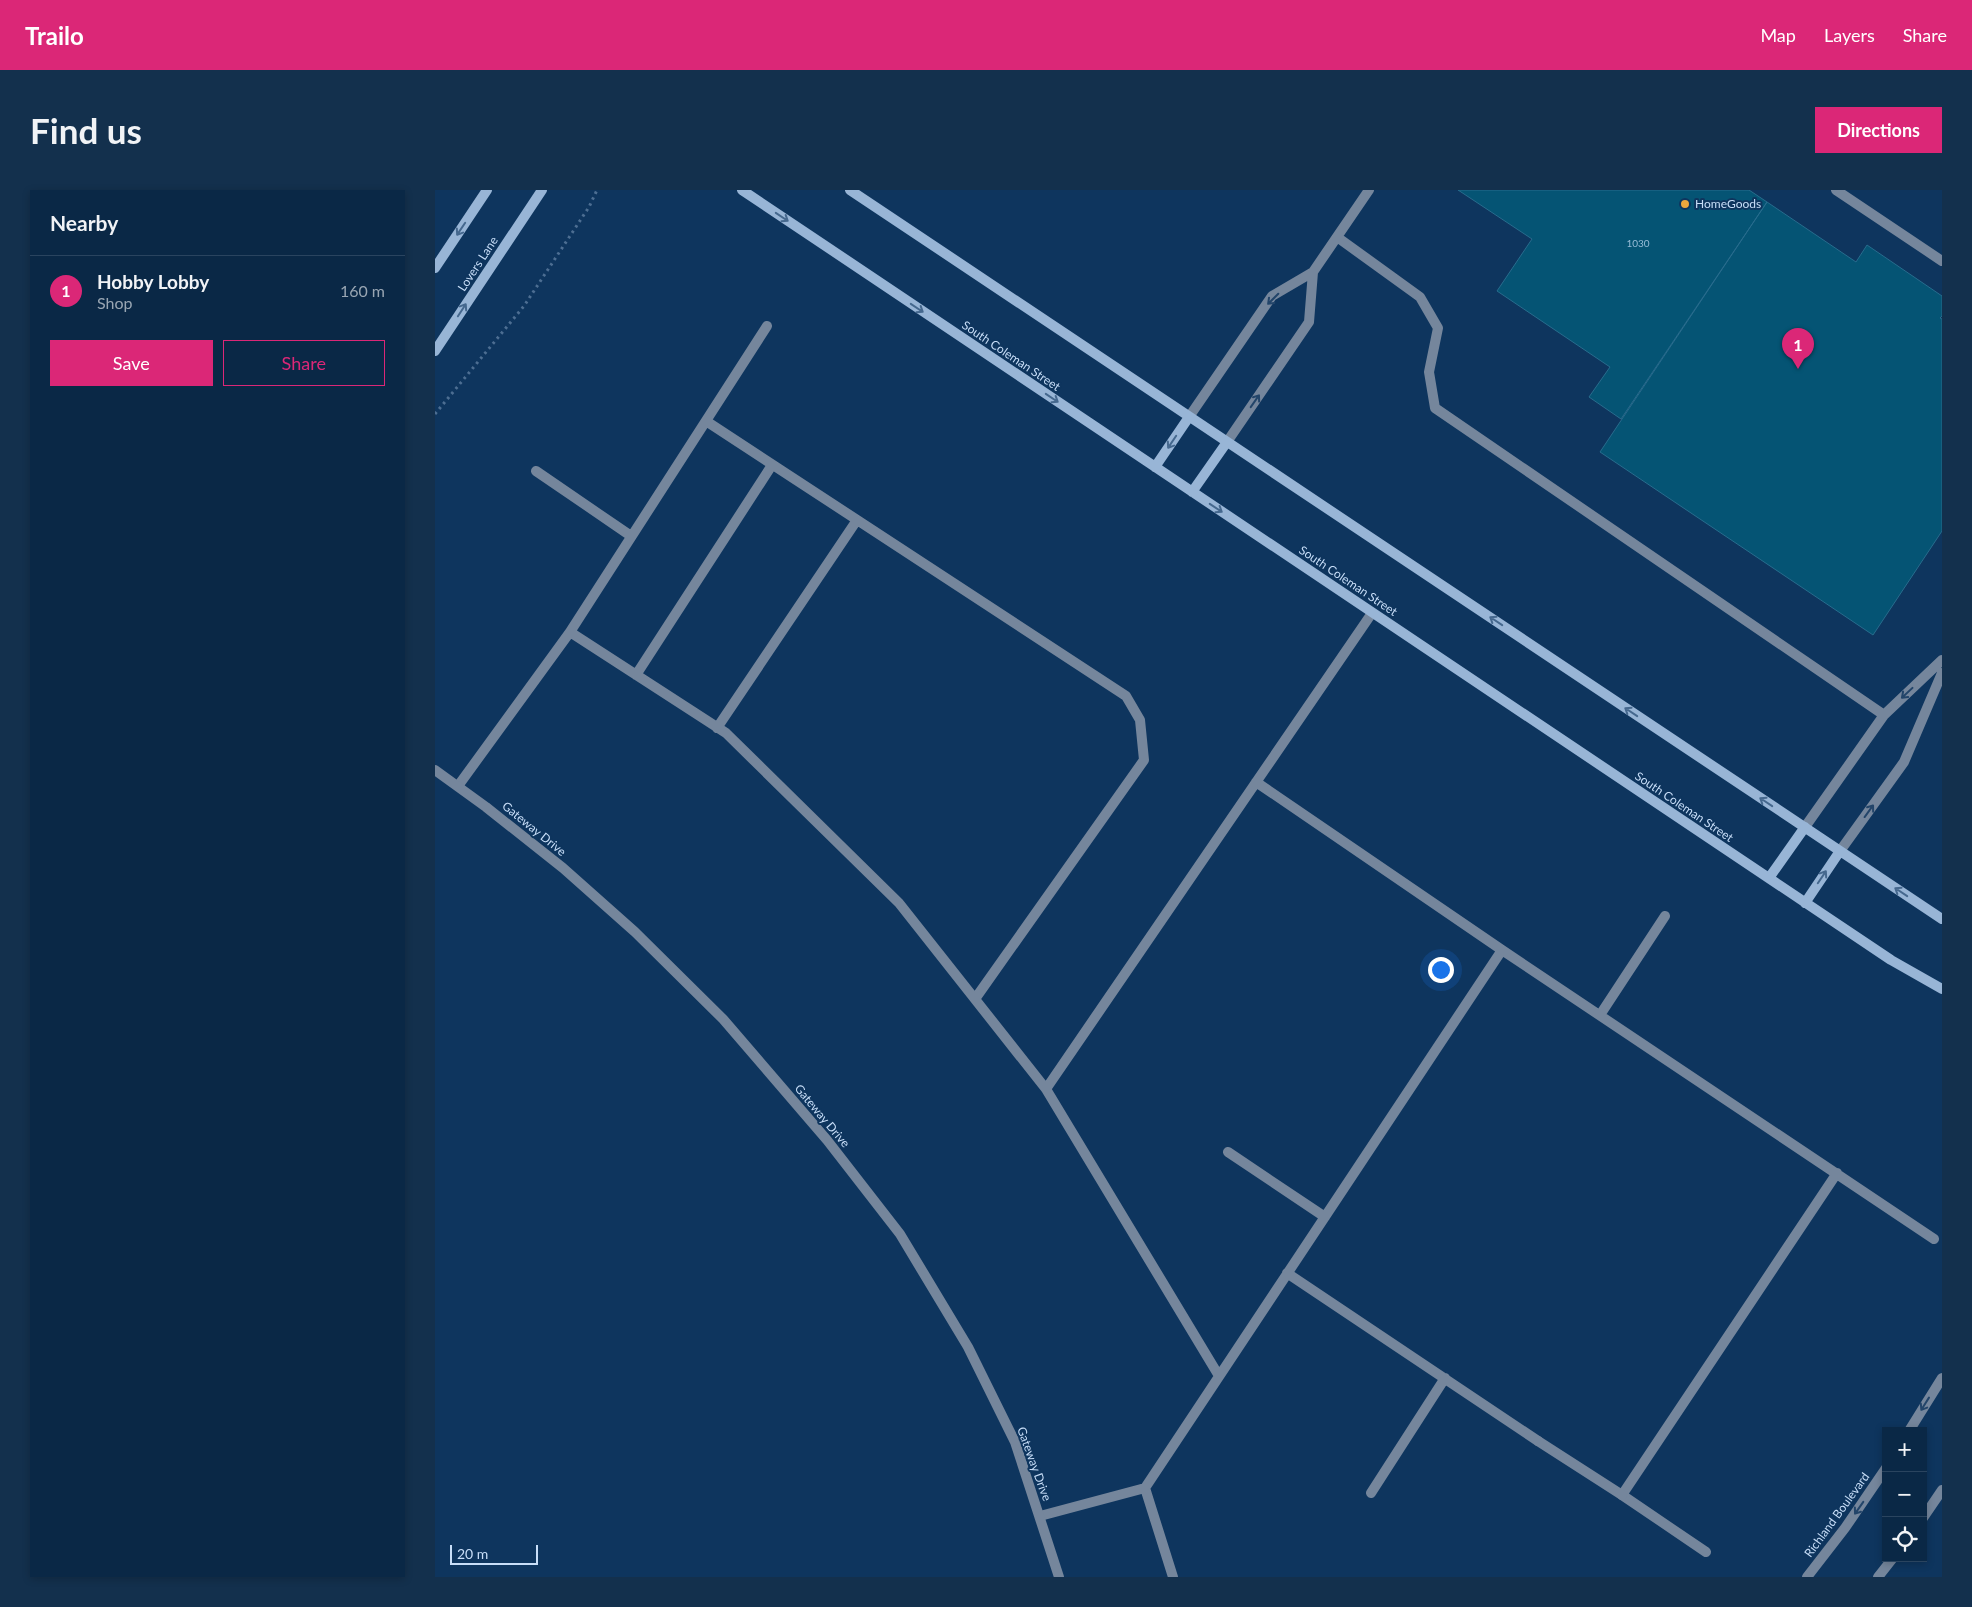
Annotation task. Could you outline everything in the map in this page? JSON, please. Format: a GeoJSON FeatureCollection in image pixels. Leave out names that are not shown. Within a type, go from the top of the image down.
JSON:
{"type":"FeatureCollection","features":[{"type":"Feature","properties":{"kind":"street"},"geometry":{"type":"LineString","coordinates":[[435,268],[487,190]]}},
{"type":"Feature","properties":{"kind":"street","name":"Lovers Lane"},"geometry":{"type":"LineString","coordinates":[[435,351],[541,190]]}},
{"type":"Feature","properties":{"kind":"street","name":"South Coleman Street"},"geometry":{"type":"LineString","coordinates":[[742,190],[1805,903],[1891,960],[1942,989]]}},
{"type":"Feature","properties":{"kind":"street"},"geometry":{"type":"LineString","coordinates":[[849,190],[1942,919]]}},
{"type":"Feature","properties":{"kind":"street"},"geometry":{"type":"LineString","coordinates":[[1155,467],[1272,296],[1313,272],[1369,190]]}},
{"type":"Feature","properties":{"kind":"street"},"geometry":{"type":"LineString","coordinates":[[1836,190],[1942,261]]}},
{"type":"Feature","properties":{"kind":"street"},"geometry":{"type":"LineString","coordinates":[[1337,237],[1421,297],[1438,328],[1429,372],[1435,408],[1884,715]]}},
{"type":"Feature","properties":{"kind":"street"},"geometry":{"type":"LineString","coordinates":[[1192,492],[1309,322],[1313,272]]}},
{"type":"Feature","properties":{"kind":"street"},"geometry":{"type":"LineString","coordinates":[[458,786],[570,632],[767,326]]}},
{"type":"Feature","properties":{"kind":"street"},"geometry":{"type":"LineString","coordinates":[[706,421],[1126,696],[1140,720],[1144,760],[975,999]]}},
{"type":"Feature","properties":{"kind":"street"},"geometry":{"type":"LineString","coordinates":[[637,675],[773,464]]}},
{"type":"Feature","properties":{"kind":"street"},"geometry":{"type":"LineString","coordinates":[[536,471],[631,536]]}},
{"type":"Feature","properties":{"kind":"street"},"geometry":{"type":"LineString","coordinates":[[717,728],[857,520]]}},
{"type":"Feature","properties":{"kind":"street"},"geometry":{"type":"LineString","coordinates":[[1046,1089],[1372,613]]}},
{"type":"Feature","properties":{"kind":"street"},"geometry":{"type":"LineString","coordinates":[[570,632],[726,733],[899,902],[1046,1089],[1219,1376]]}},
{"type":"Feature","properties":{"kind":"street"},"geometry":{"type":"LineString","coordinates":[[1769,878],[1884,715],[1942,660]]}},
{"type":"Feature","properties":{"kind":"street"},"geometry":{"type":"LineString","coordinates":[[1805,903],[1904,762],[1942,673]]}},
{"type":"Feature","properties":{"kind":"street","name":"Gateway Drive"},"geometry":{"type":"LineString","coordinates":[[435,770],[563,868],[635,932],[723,1019],[827,1140],[899,1234],[968,1347],[1015,1442],[1059,1577]]}},
{"type":"Feature","properties":{"kind":"street"},"geometry":{"type":"LineString","coordinates":[[1256,782],[1501,950],[1935,1239]]}},
{"type":"Feature","properties":{"kind":"street"},"geometry":{"type":"LineString","coordinates":[[1600,1015],[1665,916]]}},
{"type":"Feature","properties":{"kind":"street"},"geometry":{"type":"LineString","coordinates":[[1039,1516],[1145,1488],[1501,950]]}},
{"type":"Feature","properties":{"kind":"street"},"geometry":{"type":"LineString","coordinates":[[1228,1152],[1325,1217]]}},
{"type":"Feature","properties":{"kind":"street"},"geometry":{"type":"LineString","coordinates":[[1622,1495],[1837,1173]]}},
{"type":"Feature","properties":{"kind":"street"},"geometry":{"type":"LineString","coordinates":[[1287,1273],[1706,1552]]}},
{"type":"Feature","properties":{"kind":"street"},"geometry":{"type":"LineString","coordinates":[[1371,1493],[1445,1378]]}},
{"type":"Feature","properties":{"kind":"street"},"geometry":{"type":"LineString","coordinates":[[1911,1427],[1942,1378]]}},
{"type":"Feature","properties":{"kind":"street","name":"Richland Boulevard"},"geometry":{"type":"LineString","coordinates":[[1807,1577],[1845,1528],[1883,1472]]}},
{"type":"Feature","properties":{"kind":"street"},"geometry":{"type":"LineString","coordinates":[[1145,1488],[1173,1577]]}},
{"type":"Feature","properties":{"kind":"street"},"geometry":{"type":"LineString","coordinates":[[1924,1517],[1942,1490]]}},
{"type":"Feature","properties":{"kind":"street"},"geometry":{"type":"LineString","coordinates":[[1879,1577],[1890,1562]]}},
{"type":"Feature","properties":{"kind":"path"},"geometry":{"type":"LineString","coordinates":[[435,414],[524,306],[589,207],[597,190]]}},
{"type":"Feature","properties":{"kind":"building"},"geometry":{"type":"Polygon","coordinates":[[[1458,190],[1749,190],[1767,202],[1621,419],[1589,397],[1610,367],[1497,291],[1532,239],[1458,190]]]}},
{"type":"Feature","properties":{"kind":"building"},"geometry":{"type":"Polygon","coordinates":[[[1767,202],[1856,262],[1867,245],[1942,296],[1942,316],[1940,318],[1942,319],[1942,531],[1873,635],[1600,452],[1767,202]]]}},
{"type":"Feature","properties":{"kind":"place","name":"HomeGoods"},"geometry":{"type":"Point","coordinates":[1685,204]}},
{"type":"Feature","properties":{"kind":"place","name":"Hobby Lobby"},"geometry":{"type":"Point","coordinates":[1798,369]}}]}
